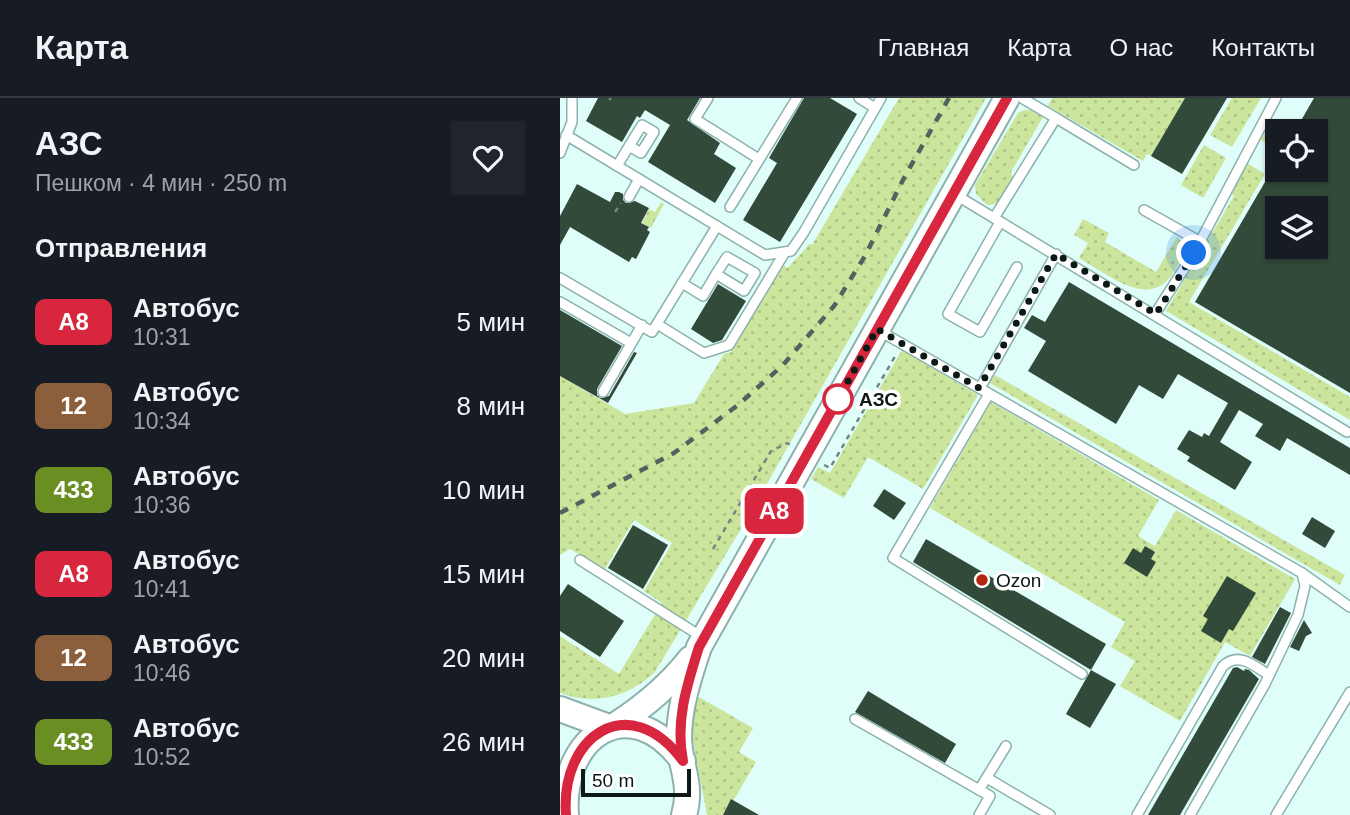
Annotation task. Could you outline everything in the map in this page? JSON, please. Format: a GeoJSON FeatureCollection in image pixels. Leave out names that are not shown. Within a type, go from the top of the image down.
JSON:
{"type":"FeatureCollection","features":[{"type":"Feature","properties":{"kind":"main road"},"geometry":{"type":"LineString","coordinates":[[566,815],[560,787],[563,768],[570,752],[580,739],[591,731],[611,725],[647,704],[674,680],[701,643],[1007,98]]}},
{"type":"Feature","properties":{"kind":"main road"},"geometry":{"type":"LineString","coordinates":[[684,815],[688,801],[687,780],[679,741],[681,715],[687,685],[701,643]]}},
{"type":"Feature","properties":{"kind":"main road"},"geometry":{"type":"LineString","coordinates":[[560,709],[611,725],[639,726],[656,734],[672,747],[683,761]]}},
{"type":"Feature","properties":{"kind":"lane"},"geometry":{"type":"LineString","coordinates":[[560,152],[572,122],[572,98]]}},
{"type":"Feature","properties":{"kind":"lane"},"geometry":{"type":"LineString","coordinates":[[708,98],[695,120],[759,159]]}},
{"type":"Feature","properties":{"kind":"lane"},"geometry":{"type":"LineString","coordinates":[[730,207],[797,98]]}},
{"type":"Feature","properties":{"kind":"lane"},"geometry":{"type":"LineString","coordinates":[[859,98],[875,108]]}},
{"type":"Feature","properties":{"kind":"lane"},"geometry":{"type":"LineString","coordinates":[[566,135],[765,255],[791,251],[881,98]]}},
{"type":"Feature","properties":{"kind":"lane"},"geometry":{"type":"LineString","coordinates":[[1022,98],[1135,165]]}},
{"type":"Feature","properties":{"kind":"lane"},"geometry":{"type":"LineString","coordinates":[[1156,314],[1199,241],[1276,98]]}},
{"type":"Feature","properties":{"kind":"lane"},"geometry":{"type":"LineString","coordinates":[[1017,267],[980,332],[948,314],[997,220],[1056,118]]}},
{"type":"Feature","properties":{"kind":"lane"},"geometry":{"type":"LineString","coordinates":[[617,166],[629,146]]}},
{"type":"Feature","properties":{"kind":"lane"},"geometry":{"type":"LineString","coordinates":[[629,197],[639,179]]}},
{"type":"Feature","properties":{"kind":"lane"},"geometry":{"type":"LineString","coordinates":[[954,193],[1347,432]]}},
{"type":"Feature","properties":{"kind":"lane"},"geometry":{"type":"LineString","coordinates":[[1144,210],[1199,241]]}},
{"type":"Feature","properties":{"kind":"lane"},"geometry":{"type":"LineString","coordinates":[[560,278],[652,332],[717,226]]}},
{"type":"Feature","properties":{"kind":"lane"},"geometry":{"type":"LineString","coordinates":[[657,324],[704,353],[729,345],[785,252]]}},
{"type":"Feature","properties":{"kind":"lane"},"geometry":{"type":"LineString","coordinates":[[979,388],[1056,254]]}},
{"type":"Feature","properties":{"kind":"lane"},"geometry":{"type":"LineString","coordinates":[[682,283],[703,296],[716,274]]}},
{"type":"Feature","properties":{"kind":"lane"},"geometry":{"type":"LineString","coordinates":[[560,302],[631,343]]}},
{"type":"Feature","properties":{"kind":"lane"},"geometry":{"type":"LineString","coordinates":[[603,392],[642,325]]}},
{"type":"Feature","properties":{"kind":"lane"},"geometry":{"type":"LineString","coordinates":[[877,329],[1302,573],[1350,607]]}},
{"type":"Feature","properties":{"kind":"lane"},"geometry":{"type":"LineString","coordinates":[[989,394],[893,558],[1082,674]]}},
{"type":"Feature","properties":{"kind":"lane"},"geometry":{"type":"LineString","coordinates":[[580,560],[701,643]]}},
{"type":"Feature","properties":{"kind":"lane"},"geometry":{"type":"LineString","coordinates":[[1190,815],[1269,675],[1298,615],[1305,586],[1302,573]]}},
{"type":"Feature","properties":{"kind":"lane"},"geometry":{"type":"LineString","coordinates":[[1137,815],[1223,666],[1232,659],[1243,659],[1269,675]]}},
{"type":"Feature","properties":{"kind":"lane"},"geometry":{"type":"LineString","coordinates":[[1276,815],[1350,692]]}},
{"type":"Feature","properties":{"kind":"lane"},"geometry":{"type":"LineString","coordinates":[[855,719],[990,796],[981,814]]}},
{"type":"Feature","properties":{"kind":"lane"},"geometry":{"type":"LineString","coordinates":[[979,790],[1006,746]]}},
{"type":"Feature","properties":{"kind":"lane"},"geometry":{"type":"LineString","coordinates":[[987,778],[1050,815]]}},
{"type":"Feature","properties":{"kind":"green space"},"geometry":{"type":"Polygon","coordinates":[[[899,98],[986,98],[747,519],[655,672],[634,688],[610,697],[586,699],[560,693],[560,636],[619,674],[662,603],[644,591],[672,543],[634,520],[605,569],[570,549],[560,555],[560,376],[625,414],[694,403],[724,354],[731,352],[783,265],[788,268],[809,244],[812,245],[899,98]]]}},
{"type":"Feature","properties":{"kind":"green space"},"geometry":{"type":"Polygon","coordinates":[[[1052,98],[1185,98],[1151,156],[1147,154],[1143,161],[1048,106],[1052,98]]]}},
{"type":"Feature","properties":{"kind":"green space"},"geometry":{"type":"Polygon","coordinates":[[[1232,98],[1261,98],[1232,147],[1210,135],[1232,98]]]}},
{"type":"Feature","properties":{"kind":"green space"},"geometry":{"type":"Polygon","coordinates":[[[1031,110],[1043,117],[1011,172],[1013,179],[1006,192],[997,203],[987,205],[976,194],[975,185],[1018,113],[1031,110]]]}},
{"type":"Feature","properties":{"kind":"green space"},"geometry":{"type":"Polygon","coordinates":[[[1204,145],[1226,158],[1203,198],[1181,185],[1204,145]]]}},
{"type":"Feature","properties":{"kind":"green space"},"geometry":{"type":"Polygon","coordinates":[[[1247,163],[1265,174],[1189,302],[1350,397],[1350,420],[1166,311],[1234,196],[1230,193],[1247,163]]]}},
{"type":"Feature","properties":{"kind":"green space"},"geometry":{"type":"Polygon","coordinates":[[[661,202],[664,204],[651,228],[642,223],[649,209],[655,212],[661,202]]]}},
{"type":"Feature","properties":{"kind":"green space"},"geometry":{"type":"Polygon","coordinates":[[[1083,219],[1109,233],[1105,242],[1156,272],[1177,237],[1186,244],[1185,252],[1163,284],[1152,289],[1140,289],[1115,279],[1079,258],[1088,243],[1074,235],[1083,219]]]}},
{"type":"Feature","properties":{"kind":"green space"},"geometry":{"type":"Polygon","coordinates":[[[902,350],[978,395],[923,489],[868,457],[844,498],[811,479],[818,467],[830,473],[902,350]]]}},
{"type":"Feature","properties":{"kind":"green space"},"geometry":{"type":"Polygon","coordinates":[[[993,374],[1345,575],[1340,585],[988,382],[993,374]]]}},
{"type":"Feature","properties":{"kind":"green space"},"geometry":{"type":"Polygon","coordinates":[[[991,402],[1159,500],[1138,536],[1155,546],[1176,510],[1295,579],[1250,656],[1225,642],[1180,721],[1120,686],[1135,661],[1111,647],[1125,622],[930,508],[991,402]]]}},
{"type":"Feature","properties":{"kind":"green space"},"geometry":{"type":"Polygon","coordinates":[[[699,697],[753,728],[739,752],[756,762],[725,815],[707,815],[688,715],[699,697]]]}},
{"type":"Feature","properties":{"kind":"building"},"geometry":{"type":"Polygon","coordinates":[[[598,98],[700,98],[687,120],[720,143],[714,154],[736,168],[715,203],[648,162],[670,125],[645,110],[640,118],[637,116],[622,142],[586,121],[598,98]]]}},
{"type":"Feature","properties":{"kind":"building"},"geometry":{"type":"Polygon","coordinates":[[[804,98],[830,98],[857,114],[780,242],[743,220],[777,163],[769,158],[804,98]]]}},
{"type":"Feature","properties":{"kind":"building"},"geometry":{"type":"Polygon","coordinates":[[[1185,98],[1227,98],[1182,174],[1151,156],[1185,98]]]}},
{"type":"Feature","properties":{"kind":"building"},"geometry":{"type":"Polygon","coordinates":[[[1314,98],[1350,98],[1350,393],[1195,302],[1265,182],[1328,182],[1328,119],[1302,119],[1314,98]]]}},
{"type":"Feature","properties":{"kind":"building"},"geometry":{"type":"Polygon","coordinates":[[[577,184],[610,202],[615,192],[619,192],[623,194],[626,203],[635,201],[649,208],[641,223],[649,227],[647,230],[650,232],[636,259],[632,257],[629,262],[570,227],[560,245],[560,216],[577,184]]]}},
{"type":"Feature","properties":{"kind":"building"},"geometry":{"type":"Polygon","coordinates":[[[1069,282],[1350,448],[1350,475],[1287,438],[1280,451],[1255,436],[1263,424],[1239,410],[1220,442],[1252,462],[1235,490],[1187,461],[1190,457],[1177,449],[1189,430],[1202,437],[1204,433],[1209,436],[1228,403],[1178,374],[1163,399],[1139,385],[1116,424],[1028,371],[1046,341],[1024,328],[1032,315],[1045,322],[1069,282]]]}},
{"type":"Feature","properties":{"kind":"building"},"geometry":{"type":"Polygon","coordinates":[[[718,284],[746,301],[722,340],[713,343],[691,329],[718,284]]]}},
{"type":"Feature","properties":{"kind":"building"},"geometry":{"type":"Polygon","coordinates":[[[560,310],[622,346],[597,389],[600,398],[609,396],[634,352],[637,353],[608,403],[560,376],[560,310]]]}},
{"type":"Feature","properties":{"kind":"building"},"geometry":{"type":"Polygon","coordinates":[[[884,489],[906,503],[894,520],[873,506],[884,489]]]}},
{"type":"Feature","properties":{"kind":"building"},"geometry":{"type":"Polygon","coordinates":[[[1312,517],[1335,531],[1325,548],[1302,534],[1312,517]]]}},
{"type":"Feature","properties":{"kind":"building"},"geometry":{"type":"Polygon","coordinates":[[[633,525],[668,545],[643,589],[608,568],[633,525]]]}},
{"type":"Feature","properties":{"kind":"building"},"geometry":{"type":"Polygon","coordinates":[[[926,539],[1106,644],[1091,670],[913,562],[926,539]]]}},
{"type":"Feature","properties":{"kind":"building"},"geometry":{"type":"Polygon","coordinates":[[[1145,546],[1155,552],[1151,559],[1156,562],[1147,577],[1124,563],[1133,548],[1141,553],[1145,546]]]}},
{"type":"Feature","properties":{"kind":"building"},"geometry":{"type":"Polygon","coordinates":[[[1227,576],[1256,593],[1233,631],[1229,629],[1221,643],[1201,631],[1208,619],[1203,616],[1227,576]]]}},
{"type":"Feature","properties":{"kind":"building"},"geometry":{"type":"Polygon","coordinates":[[[568,584],[624,621],[600,657],[560,631],[560,596],[568,584]]]}},
{"type":"Feature","properties":{"kind":"building"},"geometry":{"type":"Polygon","coordinates":[[[1280,607],[1291,613],[1265,664],[1252,657],[1280,607]]]}},
{"type":"Feature","properties":{"kind":"building"},"geometry":{"type":"Polygon","coordinates":[[[1304,620],[1312,633],[1306,636],[1299,651],[1290,647],[1304,620]]]}},
{"type":"Feature","properties":{"kind":"building"},"geometry":{"type":"Polygon","coordinates":[[[1233,668],[1244,671],[1249,670],[1259,679],[1180,815],[1148,815],[1233,668]]]}},
{"type":"Feature","properties":{"kind":"building"},"geometry":{"type":"Polygon","coordinates":[[[1091,670],[1116,684],[1090,728],[1066,714],[1091,670]]]}},
{"type":"Feature","properties":{"kind":"building"},"geometry":{"type":"Polygon","coordinates":[[[868,691],[956,744],[945,763],[855,712],[868,691]]]}},
{"type":"Feature","properties":{"kind":"building"},"geometry":{"type":"Polygon","coordinates":[[[731,799],[759,815],[723,815],[731,799]]]}},
{"type":"Feature","properties":{"kind":"railway"},"geometry":{"type":"LineString","coordinates":[[560,513],[674,453],[738,405],[783,365],[834,306],[865,256],[904,178],[949,98]]}},
{"type":"Feature","properties":{"kind":"bus line","name":"А8"},"geometry":{"type":"LineString","coordinates":[[566,815],[562,805],[563,768],[570,752],[580,739],[591,731],[617,724],[639,726],[656,734],[672,747],[683,761],[679,741],[681,715],[699,647],[1007,98]]}},
{"type":"Feature","properties":{"kind":"place","name":"АЗС"},"geometry":{"type":"Point","coordinates":[838,399]}},
{"type":"Feature","properties":{"kind":"place","name":"Ozon"},"geometry":{"type":"Point","coordinates":[982,580]}},
{"type":"Feature","properties":{"kind":"route"},"geometry":{"type":"LineString","coordinates":[[838,399],[837,401],[877,329],[979,388],[1056,254],[1156,314],[1194,253]]}}]}
